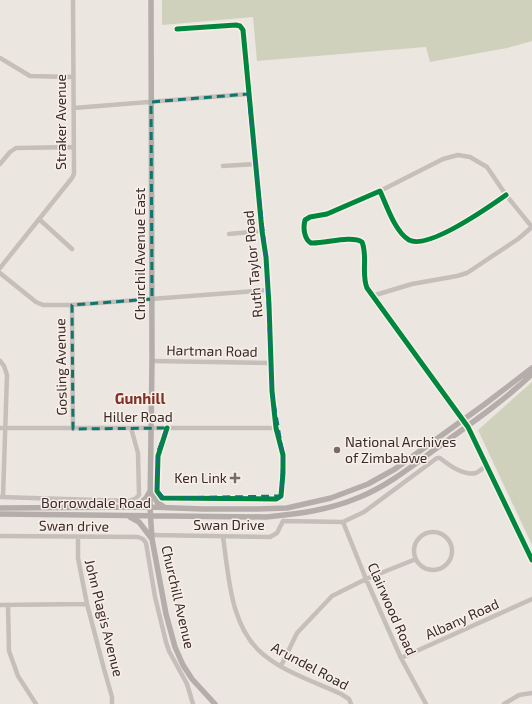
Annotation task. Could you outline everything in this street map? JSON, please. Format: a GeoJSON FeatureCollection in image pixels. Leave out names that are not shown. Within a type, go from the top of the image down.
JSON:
{"type":"FeatureCollection","features":[{"type":"Feature","properties":{"kind":"main road","name":"Churchil Avenue East"},"geometry":{"type":"LineString","coordinates":[[150,507],[152,428],[151,0]]}},
{"type":"Feature","properties":{"kind":"main road","name":"Borrowdale Road"},"geometry":{"type":"LineString","coordinates":[[0,508],[287,508],[331,498],[378,480],[404,463],[532,368]]}},
{"type":"Feature","properties":{"kind":"main road","name":"Borrowdale Road"},"geometry":{"type":"LineString","coordinates":[[0,514],[244,517],[280,516],[312,512],[345,503],[379,488],[468,427],[532,374]]}},
{"type":"Feature","properties":{"kind":"main road"},"geometry":{"type":"LineString","coordinates":[[136,508],[146,498],[150,491],[157,502],[165,508]]}},
{"type":"Feature","properties":{"kind":"main road","name":"Churchill Avenue"},"geometry":{"type":"LineString","coordinates":[[150,507],[152,537],[171,636],[178,656],[187,672],[215,704]]}},
{"type":"Feature","properties":{"kind":"main road"},"geometry":{"type":"LineString","coordinates":[[128,516],[139,522],[152,537]]}},
{"type":"Feature","properties":{"kind":"main road"},"geometry":{"type":"LineString","coordinates":[[151,524],[164,516]]}},
{"type":"Feature","properties":{"kind":"main road"},"geometry":{"type":"LineString","coordinates":[[204,693],[207,704]]}},
{"type":"Feature","properties":{"kind":"street","name":"Straker Avenue"},"geometry":{"type":"LineString","coordinates":[[0,268],[73,176],[73,0]]}},
{"type":"Feature","properties":{"kind":"street","name":"Ruth Taylor Road"},"geometry":{"type":"LineString","coordinates":[[167,428],[158,451],[157,483],[158,491],[162,498],[276,499],[281,496],[283,455],[276,428],[271,381],[266,257],[248,94],[243,30],[240,26],[236,25],[177,29]]}},
{"type":"Feature","properties":{"kind":"street"},"geometry":{"type":"LineString","coordinates":[[0,58],[30,76],[73,77]]}},
{"type":"Feature","properties":{"kind":"street"},"geometry":{"type":"LineString","coordinates":[[74,108],[248,94]]}},
{"type":"Feature","properties":{"kind":"street"},"geometry":{"type":"LineString","coordinates":[[0,164],[10,152],[16,148],[74,147]]}},
{"type":"Feature","properties":{"kind":"street"},"geometry":{"type":"LineString","coordinates":[[372,296],[412,284],[467,273],[518,240],[532,227],[506,195],[487,167],[474,158],[458,155],[443,159],[327,214],[310,217],[304,222],[305,237],[307,241],[311,243],[350,240],[362,242],[365,261],[365,283],[372,296],[468,427],[532,560]]}},
{"type":"Feature","properties":{"kind":"street"},"geometry":{"type":"LineString","coordinates":[[223,166],[256,164]]}},
{"type":"Feature","properties":{"kind":"street"},"geometry":{"type":"LineString","coordinates":[[380,190],[401,233],[408,240],[415,242],[422,242],[433,238],[474,217],[506,195]]}},
{"type":"Feature","properties":{"kind":"street"},"geometry":{"type":"LineString","coordinates":[[39,219],[72,249]]}},
{"type":"Feature","properties":{"kind":"street"},"geometry":{"type":"LineString","coordinates":[[229,234],[262,231]]}},
{"type":"Feature","properties":{"kind":"street"},"geometry":{"type":"LineString","coordinates":[[0,273],[40,304],[72,305],[268,290]]}},
{"type":"Feature","properties":{"kind":"street","name":"Gosling Avenue"},"geometry":{"type":"LineString","coordinates":[[72,305],[73,429]]}},
{"type":"Feature","properties":{"kind":"street"},"geometry":{"type":"LineString","coordinates":[[0,361],[4,366],[7,376],[6,429],[1,497],[129,501],[135,499],[139,495],[138,453],[131,428]]}},
{"type":"Feature","properties":{"kind":"street","name":"Hartman Road"},"geometry":{"type":"LineString","coordinates":[[152,361],[271,363]]}},
{"type":"Feature","properties":{"kind":"street","name":"Hiller Road"},"geometry":{"type":"LineString","coordinates":[[0,428],[276,428]]}},
{"type":"Feature","properties":{"kind":"street","name":"Swan Drive"},"geometry":{"type":"LineString","coordinates":[[152,537],[270,536],[277,533],[283,521],[343,522],[364,512],[437,458],[440,458],[455,469],[470,473],[477,472],[487,465]]}},
{"type":"Feature","properties":{"kind":"street","name":"Clairwood Road"},"geometry":{"type":"LineString","coordinates":[[343,522],[366,579],[401,658],[426,704]]}},
{"type":"Feature","properties":{"kind":"street"},"geometry":{"type":"LineString","coordinates":[[430,531],[442,533],[451,542],[453,554],[447,565],[442,568],[430,570],[424,568],[416,559],[414,553],[416,541],[425,533],[430,531]]}},
{"type":"Feature","properties":{"kind":"street","name":"Swan drive"},"geometry":{"type":"LineString","coordinates":[[0,536],[138,537],[143,539],[146,544],[154,587]]}},
{"type":"Feature","properties":{"kind":"street","name":"John Plagis Avenue"},"geometry":{"type":"LineString","coordinates":[[78,537],[78,558],[87,604],[112,697],[112,704]]}},
{"type":"Feature","properties":{"kind":"street","name":"Arundel Road"},"geometry":{"type":"LineString","coordinates":[[222,537],[233,600],[240,624],[246,636],[258,650],[280,666],[345,696],[349,699],[351,704]]}},
{"type":"Feature","properties":{"kind":"street"},"geometry":{"type":"LineString","coordinates":[[280,666],[297,633],[329,598],[366,579],[416,559]]}},
{"type":"Feature","properties":{"kind":"street"},"geometry":{"type":"LineString","coordinates":[[161,586],[154,587],[166,642],[169,651],[187,684],[193,704]]}},
{"type":"Feature","properties":{"kind":"street","name":"Albany Road"},"geometry":{"type":"LineString","coordinates":[[401,658],[532,599]]}},
{"type":"Feature","properties":{"kind":"street"},"geometry":{"type":"LineString","coordinates":[[0,605],[87,604]]}},
{"type":"Feature","properties":{"kind":"street"},"geometry":{"type":"LineString","coordinates":[[8,605],[9,651],[18,676],[36,704]]}},
{"type":"Feature","properties":{"kind":"street"},"geometry":{"type":"LineString","coordinates":[[504,704],[519,695],[532,693]]}},
{"type":"Feature","properties":{"kind":"highlighted area"},"geometry":{"type":"Polygon","coordinates":[[[248,94],[266,257],[272,391],[283,455],[281,496],[164,498],[157,491],[158,451],[167,428],[73,429],[72,305],[152,299],[151,102],[248,94]]]}},
{"type":"Feature","properties":{"kind":"green space"},"geometry":{"type":"Polygon","coordinates":[[[162,0],[532,0],[532,41],[507,48],[430,62],[426,47],[257,61],[253,17],[162,25],[162,0]]]}},
{"type":"Feature","properties":{"kind":"green space"},"geometry":{"type":"Polygon","coordinates":[[[532,382],[532,545],[478,430],[532,382]]]}},
{"type":"Feature","properties":{"kind":"cycle path"},"geometry":{"type":"LineString","coordinates":[[167,428],[158,456],[157,491],[162,498],[276,499],[281,496],[283,455],[276,428],[272,391],[266,257],[262,231],[243,30],[240,26],[236,25],[177,29]]}},
{"type":"Feature","properties":{"kind":"cycle path"},"geometry":{"type":"LineString","coordinates":[[506,195],[458,226],[430,239],[418,241],[409,240],[404,236],[395,224],[380,191],[327,214],[310,217],[305,220],[304,230],[305,236],[311,243],[351,239],[362,242],[364,247],[365,283],[367,288],[468,427],[532,560]]}},
{"type":"Feature","properties":{"kind":"place","name":"National Archives of Zimbabwe"},"geometry":{"type":"Point","coordinates":[337,450]}},
{"type":"Feature","properties":{"kind":"place","name":"Ken Link"},"geometry":{"type":"Point","coordinates":[235,478]}},
{"type":"Feature","properties":{"kind":"district","name":"Gunhill"},"geometry":{"type":"Point","coordinates":[140,399]}}]}
